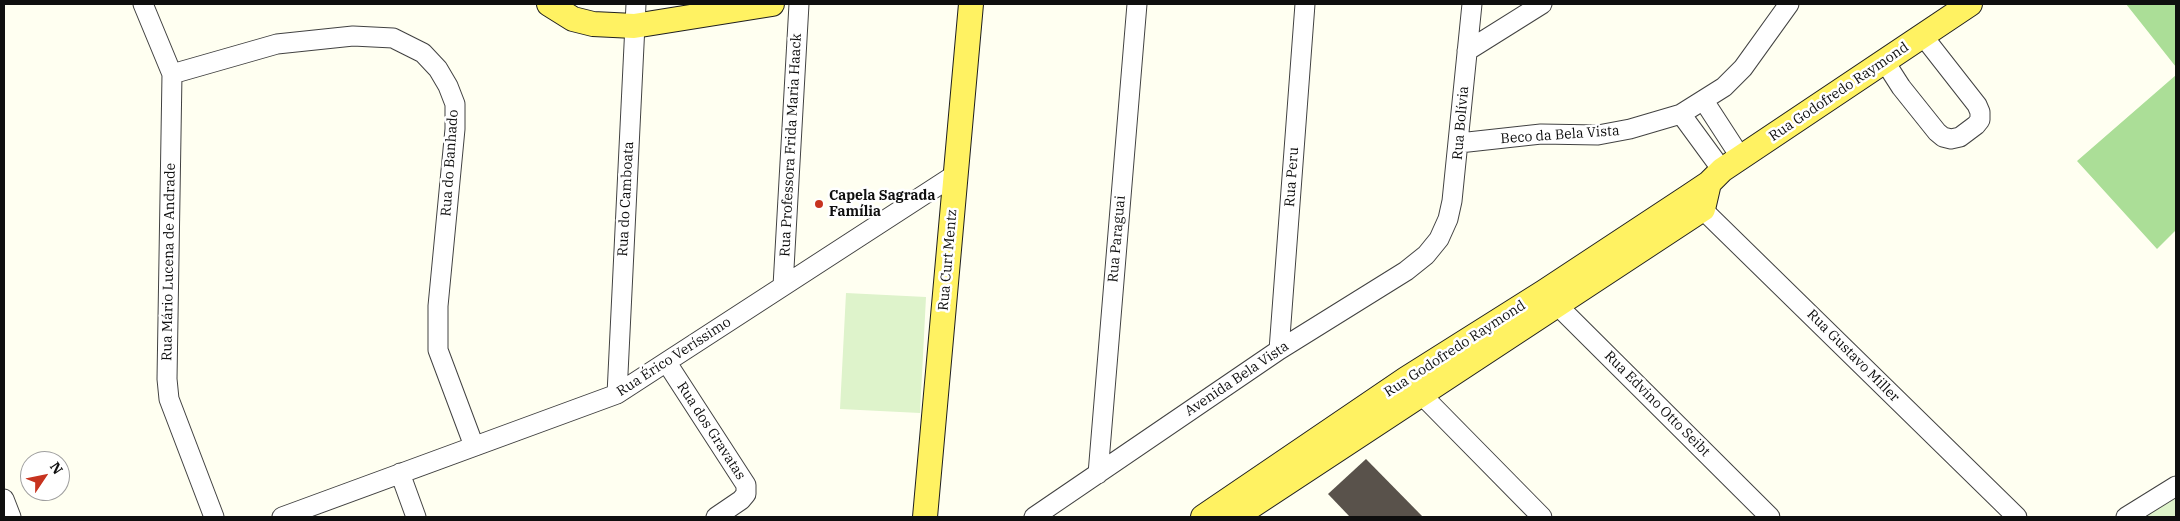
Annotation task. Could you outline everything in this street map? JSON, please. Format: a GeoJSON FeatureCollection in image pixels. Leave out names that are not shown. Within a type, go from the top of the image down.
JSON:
{"type":"FeatureCollection","features":[{"type":"Feature","properties":{"kind":"main road"},"geometry":{"type":"LineString","coordinates":[[549,4],[573,19],[593,24],[635,15],[772,4]]}},
{"type":"Feature","properties":{"kind":"main road","name":"Rua Curt Mentz"},"geometry":{"type":"LineString","coordinates":[[925,517],[971,4]]}},
{"type":"Feature","properties":{"kind":"main road","name":"Rua Godofredo Raymond"},"geometry":{"type":"LineString","coordinates":[[1202,517],[1413,387],[1696,203],[1724,170],[1970,4]]}},
{"type":"Feature","properties":{"kind":"main road","name":"Rua Godofredo Raymond"},"geometry":{"type":"LineString","coordinates":[[1235,517],[1413,387]]}},
{"type":"Feature","properties":{"kind":"street","name":"Rua Mário Lucena de Andrade"},"geometry":{"type":"LineString","coordinates":[[143,4],[172,74],[167,379],[169,399],[214,517]]}},
{"type":"Feature","properties":{"kind":"street","name":"Rua Professora Frida Maria Haack"},"geometry":{"type":"LineString","coordinates":[[783,286],[800,4]]}},
{"type":"Feature","properties":{"kind":"street","name":"Rua Paraguai"},"geometry":{"type":"LineString","coordinates":[[1098,474],[1137,4]]}},
{"type":"Feature","properties":{"kind":"street","name":"Rua Peru"},"geometry":{"type":"LineString","coordinates":[[1279,350],[1305,4]]}},
{"type":"Feature","properties":{"kind":"street","name":"Rua Bolívia"},"geometry":{"type":"LineString","coordinates":[[1439,239],[1448,219],[1452,201],[1472,4]]}},
{"type":"Feature","properties":{"kind":"street"},"geometry":{"type":"LineString","coordinates":[[1467,51],[1542,4]]}},
{"type":"Feature","properties":{"kind":"street","name":"Beco da Bela Vista"},"geometry":{"type":"LineString","coordinates":[[1459,143],[1542,134],[1598,135],[1630,130],[1681,114],[1724,87],[1743,68],[1789,4]]}},
{"type":"Feature","properties":{"kind":"street","name":"Rua do Camboata"},"geometry":{"type":"LineString","coordinates":[[617,394],[635,15]]}},
{"type":"Feature","properties":{"kind":"street","name":"Rua do Banhado"},"geometry":{"type":"LineString","coordinates":[[172,74],[277,44],[353,36],[393,38],[423,53],[438,69],[455,104],[455,129],[438,306],[438,350],[474,446]]}},
{"type":"Feature","properties":{"kind":"street"},"geometry":{"type":"LineString","coordinates":[[1885,62],[1901,87],[1936,132],[1943,137],[1951,139],[1960,137],[1976,125],[1980,120],[1980,112],[1977,105],[1923,36]]}},
{"type":"Feature","properties":{"kind":"street"},"geometry":{"type":"LineString","coordinates":[[1704,101],[1724,170]]}},
{"type":"Feature","properties":{"kind":"street"},"geometry":{"type":"LineString","coordinates":[[1681,114],[1724,170]]}},
{"type":"Feature","properties":{"kind":"street","name":"Rua Érico Veríssimo"},"geometry":{"type":"LineString","coordinates":[[282,517],[617,394],[956,174]]}},
{"type":"Feature","properties":{"kind":"street","name":"Rua Gustavo Miller"},"geometry":{"type":"LineString","coordinates":[[1696,203],[2017,517]]}},
{"type":"Feature","properties":{"kind":"street","name":"Avenida Bela Vista"},"geometry":{"type":"LineString","coordinates":[[1034,517],[1279,350],[1406,271],[1426,255],[1439,239]]}},
{"type":"Feature","properties":{"kind":"street","name":"Rua Edvino Otto Seibt"},"geometry":{"type":"LineString","coordinates":[[1551,299],[1770,517]]}},
{"type":"Feature","properties":{"kind":"street","name":"Rua dos Gravatas"},"geometry":{"type":"LineString","coordinates":[[667,362],[746,485],[746,494],[716,517]]}},
{"type":"Feature","properties":{"kind":"street"},"geometry":{"type":"LineString","coordinates":[[1413,387],[1542,517]]}},
{"type":"Feature","properties":{"kind":"street"},"geometry":{"type":"LineString","coordinates":[[400,473],[416,517]]}},
{"type":"Feature","properties":{"kind":"street"},"geometry":{"type":"LineString","coordinates":[[2134,515],[2176,486]]}},
{"type":"Feature","properties":{"kind":"street"},"geometry":{"type":"LineString","coordinates":[[4,499],[11,517]]}},
{"type":"Feature","properties":{"kind":"green space"},"geometry":{"type":"Polygon","coordinates":[[[2126,4],[2176,4],[2176,67],[2126,4]]]}},
{"type":"Feature","properties":{"kind":"green space"},"geometry":{"type":"Polygon","coordinates":[[[2176,75],[2176,230],[2157,249],[2077,161],[2176,75]]]}},
{"type":"Feature","properties":{"kind":"green space"},"geometry":{"type":"Polygon","coordinates":[[[846,293],[926,297],[920,413],[840,409],[846,293]]]}},
{"type":"Feature","properties":{"kind":"green space"},"geometry":{"type":"Polygon","coordinates":[[[2176,498],[2176,517],[2145,517],[2145,515],[2176,498]]]}},
{"type":"Feature","properties":{"kind":"building"},"geometry":{"type":"Polygon","coordinates":[[[1366,459],[1423,517],[1350,517],[1328,494],[1366,459]]]}},
{"type":"Feature","properties":{"kind":"place","name":"Capela Sagrada Família"},"geometry":{"type":"Point","coordinates":[819,204]}}]}
